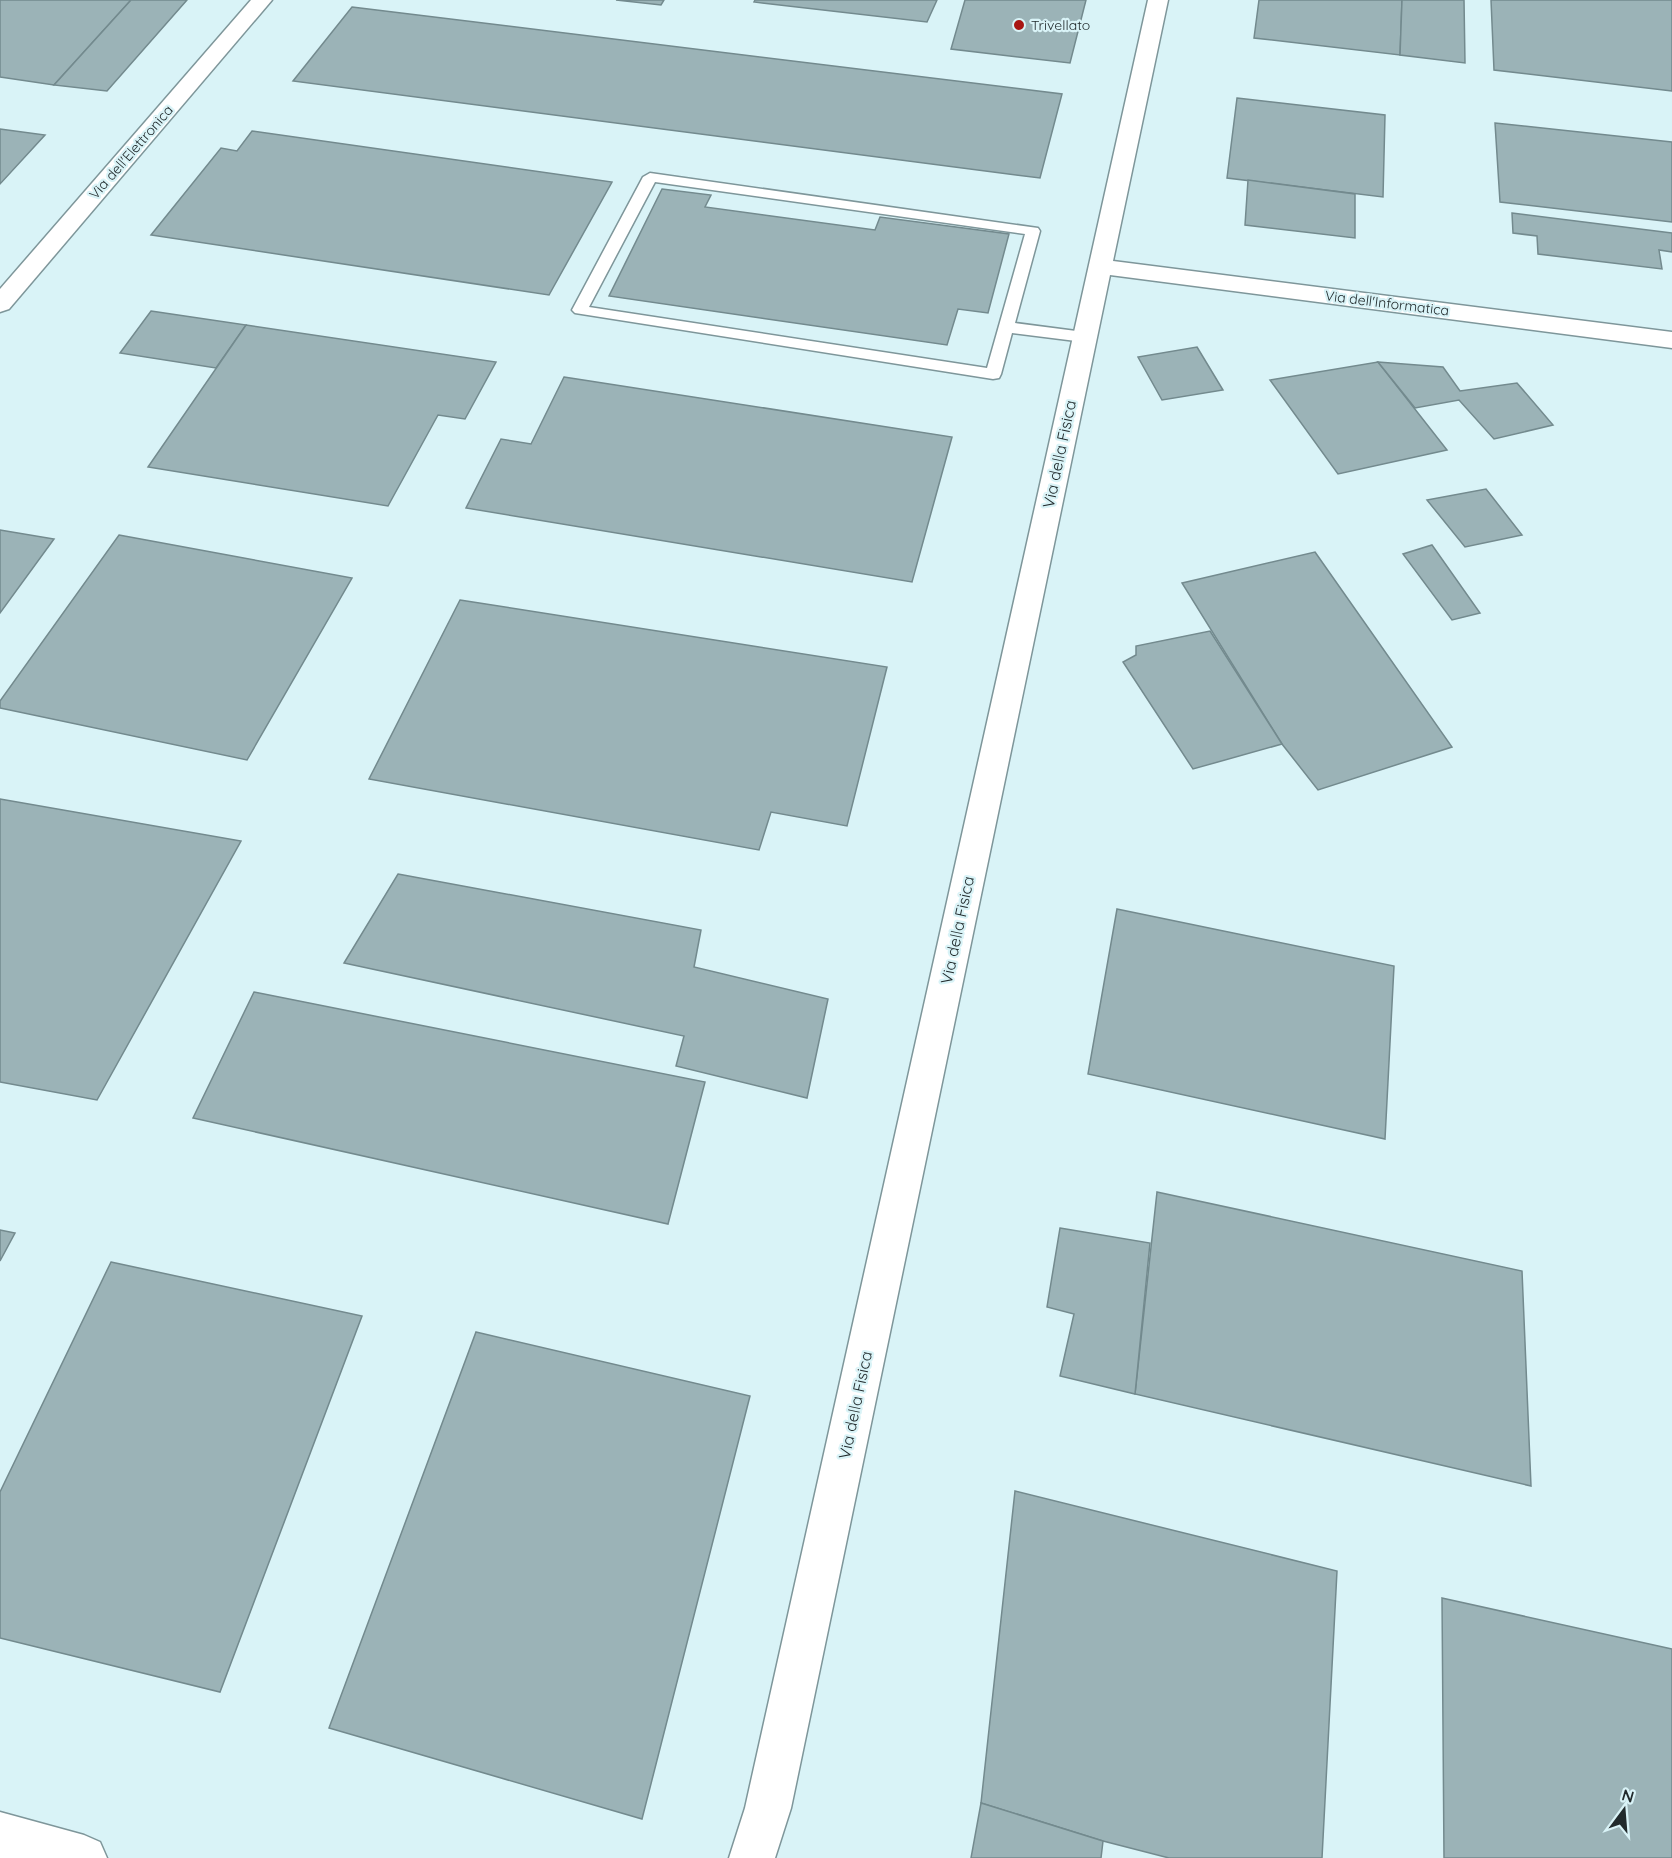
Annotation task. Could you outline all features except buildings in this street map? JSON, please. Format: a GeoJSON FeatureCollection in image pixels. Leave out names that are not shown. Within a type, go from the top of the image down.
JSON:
{"type":"FeatureCollection","features":[{"type":"Feature","properties":{"kind":"street","name":"Via dell'Elettronica"},"geometry":{"type":"LineString","coordinates":[[0,304],[262,0]]}},
{"type":"Feature","properties":{"kind":"street","name":"Via della Fisica"},"geometry":{"type":"LineString","coordinates":[[752,1858],[768,1808],[1158,0]]}},
{"type":"Feature","properties":{"kind":"street","name":"Via dell'Informatica"},"geometry":{"type":"LineString","coordinates":[[1101,267],[1672,340]]}},
{"type":"Feature","properties":{"kind":"street"},"geometry":{"type":"LineString","coordinates":[[0,1835],[84,1858]]}},
{"type":"Feature","properties":{"kind":"lane"},"geometry":{"type":"LineString","coordinates":[[651,177],[1033,231],[1006,327],[993,374],[580,310],[651,177]]}},
{"type":"Feature","properties":{"kind":"lane"},"geometry":{"type":"LineString","coordinates":[[1006,327],[1084,337]]}},
{"type":"Feature","properties":{"kind":"place","name":"Trivellato"},"geometry":{"type":"Point","coordinates":[1019,25]}}]}
